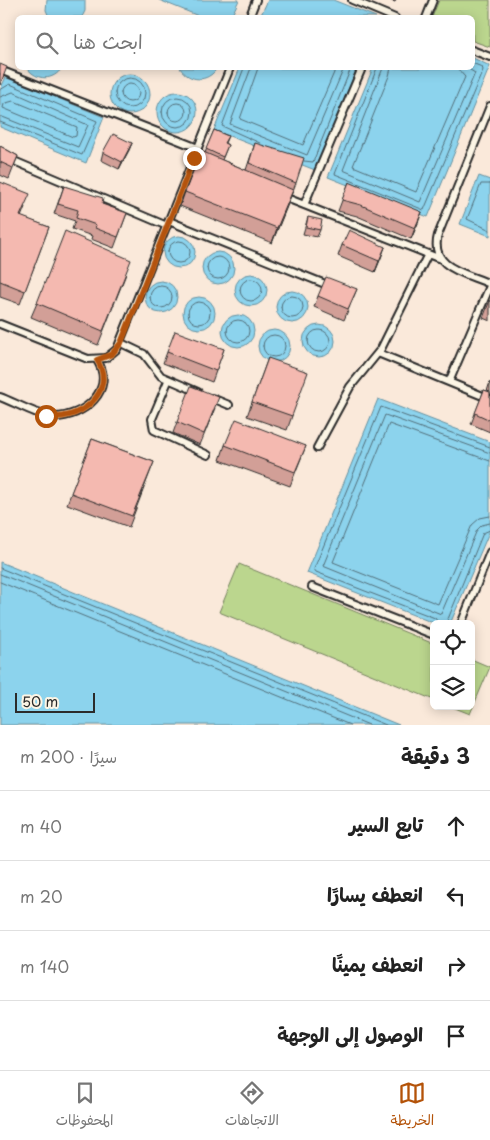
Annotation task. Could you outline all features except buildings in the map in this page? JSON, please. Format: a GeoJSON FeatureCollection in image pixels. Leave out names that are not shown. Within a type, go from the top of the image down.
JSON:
{"type":"FeatureCollection","features":[{"type":"Feature","properties":{"kind":"lane"},"geometry":{"type":"LineString","coordinates":[[250,15],[256,0]]}},
{"type":"Feature","properties":{"kind":"lane"},"geometry":{"type":"LineString","coordinates":[[352,0],[382,15]]}},
{"type":"Feature","properties":{"kind":"lane"},"geometry":{"type":"LineString","coordinates":[[427,15],[433,0]]}},
{"type":"Feature","properties":{"kind":"lane"},"geometry":{"type":"LineString","coordinates":[[475,51],[490,57]]}},
{"type":"Feature","properties":{"kind":"lane"},"geometry":{"type":"LineString","coordinates":[[0,70],[198,148]]}},
{"type":"Feature","properties":{"kind":"lane"},"geometry":{"type":"LineString","coordinates":[[0,324],[80,357],[97,360],[112,354],[121,343],[229,70]]}},
{"type":"Feature","properties":{"kind":"lane"},"geometry":{"type":"LineString","coordinates":[[304,205],[361,70]]}},
{"type":"Feature","properties":{"kind":"lane"},"geometry":{"type":"LineString","coordinates":[[438,258],[436,250],[438,235],[490,106]]}},
{"type":"Feature","properties":{"kind":"lane"},"geometry":{"type":"LineString","coordinates":[[0,154],[168,224],[340,290]]}},
{"type":"Feature","properties":{"kind":"lane"},"geometry":{"type":"LineString","coordinates":[[194,158],[203,162]]}},
{"type":"Feature","properties":{"kind":"lane"},"geometry":{"type":"LineString","coordinates":[[276,194],[438,258],[443,263],[490,285],[449,382]]}},
{"type":"Feature","properties":{"kind":"lane"},"geometry":{"type":"LineString","coordinates":[[316,448],[350,387],[378,353],[428,254]]}},
{"type":"Feature","properties":{"kind":"lane"},"geometry":{"type":"LineString","coordinates":[[121,343],[144,354],[161,376],[168,381],[230,404]]}},
{"type":"Feature","properties":{"kind":"lane"},"geometry":{"type":"LineString","coordinates":[[378,353],[490,399]]}},
{"type":"Feature","properties":{"kind":"lane"},"geometry":{"type":"LineString","coordinates":[[0,397],[53,417],[77,412],[95,399],[102,389],[102,371],[97,360]]}},
{"type":"Feature","properties":{"kind":"lane"},"geometry":{"type":"LineString","coordinates":[[168,381],[152,419],[154,430],[208,455]]}},
{"type":"Feature","properties":{"kind":"lane"},"geometry":{"type":"LineString","coordinates":[[463,620],[490,552]]}},
{"type":"Feature","properties":{"kind":"lane"},"geometry":{"type":"LineString","coordinates":[[312,587],[430,633]]}},
{"type":"Feature","properties":{"kind":"green space"},"geometry":{"type":"Polygon","coordinates":[[[439,0],[490,0],[490,47],[475,42],[475,15],[433,15],[439,0]]]}},
{"type":"Feature","properties":{"kind":"green space"},"geometry":{"type":"Polygon","coordinates":[[[239,564],[430,642],[430,698],[219,612],[239,564]]]}},
{"type":"Feature","properties":{"kind":"green space"},"geometry":{"type":"Polygon","coordinates":[[[475,661],[490,667],[475,702],[475,661]]]}},
{"type":"Feature","properties":{"kind":"green space"},"geometry":{"type":"Polygon","coordinates":[[[460,710],[472,710],[470,714],[460,710]]]}},
{"type":"Feature","properties":{"kind":"water"},"geometry":{"type":"Polygon","coordinates":[[[47,0],[85,0],[83,15],[48,15],[46,10],[47,0]]]}},
{"type":"Feature","properties":{"kind":"water"},"geometry":{"type":"Polygon","coordinates":[[[159,0],[239,0],[232,15],[196,15],[159,0]]]}},
{"type":"Feature","properties":{"kind":"water"},"geometry":{"type":"Polygon","coordinates":[[[268,0],[333,0],[371,15],[261,15],[268,0]]]}},
{"type":"Feature","properties":{"kind":"water"},"geometry":{"type":"Polygon","coordinates":[[[475,59],[490,66],[428,217],[328,177],[372,70],[475,70],[475,59]]]}},
{"type":"Feature","properties":{"kind":"water"},"geometry":{"type":"Polygon","coordinates":[[[29,70],[60,70],[54,75],[45,78],[29,70]]]}},
{"type":"Feature","properties":{"kind":"water"},"geometry":{"type":"Polygon","coordinates":[[[182,70],[215,70],[209,76],[198,79],[182,70]]]}},
{"type":"Feature","properties":{"kind":"water"},"geometry":{"type":"Polygon","coordinates":[[[239,70],[356,70],[315,170],[214,130],[239,70]]]}},
{"type":"Feature","properties":{"kind":"water"},"geometry":{"type":"Polygon","coordinates":[[[134,74],[141,77],[147,83],[150,94],[149,102],[141,111],[134,114],[126,114],[119,111],[111,102],[110,90],[113,83],[122,75],[134,74]]]}},
{"type":"Feature","properties":{"kind":"water"},"geometry":{"type":"Polygon","coordinates":[[[6,77],[104,117],[86,163],[0,127],[0,90],[6,77]]]}},
{"type":"Feature","properties":{"kind":"water"},"geometry":{"type":"Polygon","coordinates":[[[173,92],[181,92],[188,95],[194,101],[197,112],[194,123],[188,129],[181,132],[173,132],[166,129],[160,123],[157,116],[157,108],[160,101],[166,95],[173,92]]]}},
{"type":"Feature","properties":{"kind":"water"},"geometry":{"type":"Polygon","coordinates":[[[479,176],[490,180],[490,236],[460,224],[479,176]]]}},
{"type":"Feature","properties":{"kind":"water"},"geometry":{"type":"Polygon","coordinates":[[[179,236],[185,237],[190,241],[194,246],[194,258],[190,263],[185,267],[179,268],[173,267],[168,263],[164,258],[163,252],[164,246],[168,241],[173,237],[179,236]]]}},
{"type":"Feature","properties":{"kind":"water"},"geometry":{"type":"Polygon","coordinates":[[[218,252],[224,253],[229,257],[233,262],[233,274],[229,279],[224,283],[218,284],[212,283],[207,279],[203,274],[202,268],[203,262],[207,257],[212,253],[218,252]]]}},
{"type":"Feature","properties":{"kind":"water"},"geometry":{"type":"Polygon","coordinates":[[[251,274],[257,275],[262,279],[266,284],[266,296],[262,301],[257,305],[251,306],[245,305],[240,301],[236,296],[235,290],[236,284],[240,279],[245,275],[251,274]]]}},
{"type":"Feature","properties":{"kind":"water"},"geometry":{"type":"Polygon","coordinates":[[[161,281],[167,282],[172,286],[176,291],[176,303],[172,308],[167,312],[161,313],[155,312],[150,308],[146,303],[145,297],[146,291],[150,286],[155,282],[161,281]]]}},
{"type":"Feature","properties":{"kind":"water"},"geometry":{"type":"Polygon","coordinates":[[[292,291],[298,292],[303,296],[307,301],[307,313],[303,318],[298,322],[292,323],[286,322],[281,318],[277,313],[276,307],[277,301],[281,296],[286,292],[292,291]]]}},
{"type":"Feature","properties":{"kind":"water"},"geometry":{"type":"Polygon","coordinates":[[[199,297],[205,298],[210,302],[214,307],[214,319],[210,324],[205,328],[199,329],[193,328],[188,324],[184,319],[183,313],[184,307],[188,302],[193,298],[199,297]]]}},
{"type":"Feature","properties":{"kind":"water"},"geometry":{"type":"Polygon","coordinates":[[[238,315],[244,316],[249,320],[253,325],[253,337],[249,342],[244,346],[238,347],[232,346],[227,342],[223,337],[222,331],[223,325],[227,320],[232,316],[238,315]]]}},
{"type":"Feature","properties":{"kind":"water"},"geometry":{"type":"Polygon","coordinates":[[[319,325],[325,326],[330,330],[334,335],[334,347],[330,352],[325,356],[319,357],[313,356],[308,352],[304,347],[303,341],[304,335],[308,330],[313,326],[319,325]]]}},
{"type":"Feature","properties":{"kind":"water"},"geometry":{"type":"Polygon","coordinates":[[[274,330],[280,331],[285,335],[289,340],[289,352],[285,357],[280,361],[274,362],[268,361],[263,357],[259,352],[258,346],[259,340],[263,335],[268,331],[274,330]]]}},
{"type":"Feature","properties":{"kind":"water"},"geometry":{"type":"Polygon","coordinates":[[[378,399],[490,442],[490,530],[452,620],[430,620],[430,622],[307,573],[378,399]]]}},
{"type":"Feature","properties":{"kind":"water"},"geometry":{"type":"Polygon","coordinates":[[[0,562],[399,725],[0,725],[0,562]]]}},
{"type":"Feature","properties":{"kind":"route"},"geometry":{"type":"LineString","coordinates":[[46,416],[69,415],[84,409],[102,389],[102,371],[97,360],[112,354],[121,343],[194,158]]}}]}
